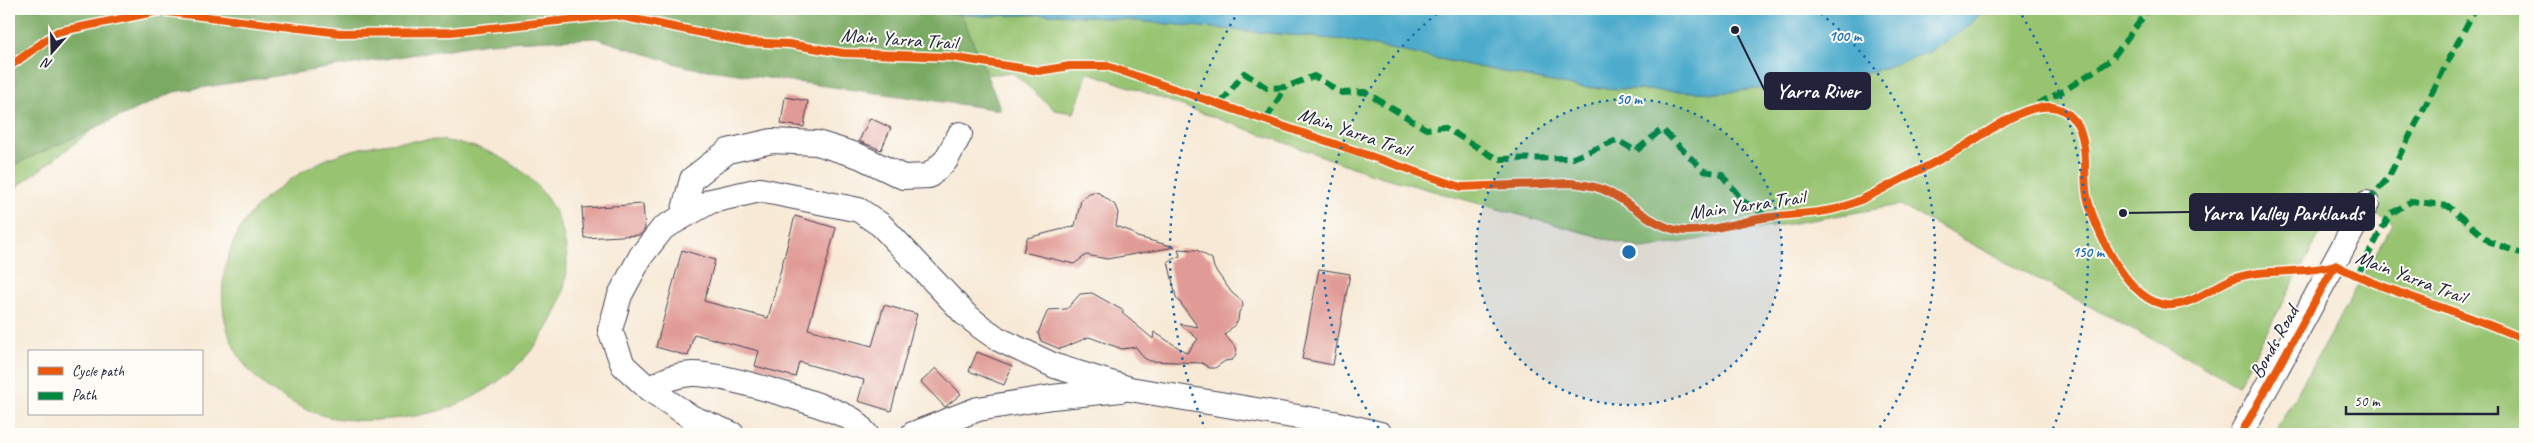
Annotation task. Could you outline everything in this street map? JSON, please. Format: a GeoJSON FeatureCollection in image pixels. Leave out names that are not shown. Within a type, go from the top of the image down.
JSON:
{"type":"FeatureCollection","features":[{"type":"Feature","properties":{"kind":"street"},"geometry":{"type":"LineString","coordinates":[[682,217],[692,179],[728,151],[772,141],[817,143],[859,156],[903,176],[929,176],[946,160],[960,134]]}},
{"type":"Feature","properties":{"kind":"street"},"geometry":{"type":"LineString","coordinates":[[732,434],[691,417],[649,389],[623,365],[610,330],[620,295],[641,256],[664,228],[711,200],[760,190],[859,210],[881,225],[965,314],[998,339],[1055,366],[1130,389],[1286,425],[1334,423],[1380,434]]}},
{"type":"Feature","properties":{"kind":"street","name":"Bonds Road"},"geometry":{"type":"LineString","coordinates":[[2241,434],[2367,203]]}},
{"type":"Feature","properties":{"kind":"street"},"geometry":{"type":"LineString","coordinates":[[649,389],[668,377],[693,374],[732,381],[812,404],[853,421],[866,434]]}},
{"type":"Feature","properties":{"kind":"street"},"geometry":{"type":"LineString","coordinates":[[914,434],[978,409],[1052,397],[1130,389]]}},
{"type":"Feature","properties":{"kind":"green space"},"geometry":{"type":"Polygon","coordinates":[[[9,9],[910,9],[985,16],[1059,14],[1346,40],[1577,87],[1720,93],[1829,80],[1881,69],[1968,27],[1984,9],[2525,9],[2525,434],[2274,434],[2393,223],[2341,195],[2238,385],[1899,205],[1643,249],[1372,174],[1088,72],[1074,113],[1055,110],[1013,73],[916,78],[597,36],[186,59],[9,193],[9,9]]]}},
{"type":"Feature","properties":{"kind":"green space"},"geometry":{"type":"Polygon","coordinates":[[[9,9],[910,9],[962,15],[1001,110],[687,67],[596,38],[487,43],[174,92],[9,167],[9,9]]]}},
{"type":"Feature","properties":{"kind":"green space"},"geometry":{"type":"Polygon","coordinates":[[[441,140],[484,150],[501,158],[523,172],[541,190],[555,212],[560,224],[566,252],[565,280],[558,307],[545,332],[528,355],[507,375],[483,391],[458,404],[425,414],[377,420],[338,419],[302,408],[268,388],[246,366],[234,348],[227,328],[223,307],[223,285],[226,264],[233,243],[243,224],[256,207],[274,192],[302,172],[327,159],[374,145],[407,141],[441,140]]]}},
{"type":"Feature","properties":{"kind":"water"},"geometry":{"type":"Polygon","coordinates":[[[910,9],[1984,9],[1968,27],[1929,52],[1881,69],[1829,80],[1720,93],[1577,87],[1346,40],[1059,14],[985,16],[910,9]]]}},
{"type":"Feature","properties":{"kind":"building"},"geometry":{"type":"Polygon","coordinates":[[[785,97],[808,101],[804,127],[781,124],[785,97]]]}},
{"type":"Feature","properties":{"kind":"building"},"geometry":{"type":"Polygon","coordinates":[[[870,118],[891,128],[881,150],[859,141],[870,118]]]}},
{"type":"Feature","properties":{"kind":"building"},"geometry":{"type":"Polygon","coordinates":[[[1089,193],[1099,193],[1115,205],[1118,213],[1116,226],[1130,231],[1137,237],[1175,247],[1107,259],[1086,255],[1074,264],[1023,252],[1027,238],[1075,226],[1081,200],[1089,193]]]}},
{"type":"Feature","properties":{"kind":"building"},"geometry":{"type":"Polygon","coordinates":[[[643,204],[645,229],[640,235],[584,238],[582,208],[643,204]]]}},
{"type":"Feature","properties":{"kind":"building"},"geometry":{"type":"Polygon","coordinates":[[[795,216],[836,228],[808,329],[872,346],[884,305],[917,314],[891,411],[858,401],[864,380],[799,362],[795,377],[755,366],[759,351],[694,334],[688,356],[656,347],[682,250],[715,260],[704,301],[768,318],[795,216]]]}},
{"type":"Feature","properties":{"kind":"building"},"geometry":{"type":"Polygon","coordinates":[[[1178,249],[1197,250],[1212,259],[1214,268],[1232,293],[1242,301],[1243,306],[1239,312],[1238,321],[1225,335],[1237,349],[1232,360],[1225,361],[1215,368],[1209,368],[1202,363],[1150,361],[1144,358],[1136,347],[1122,349],[1089,337],[1060,349],[1041,341],[1038,333],[1048,310],[1067,309],[1080,294],[1092,293],[1124,311],[1122,313],[1153,339],[1154,332],[1187,353],[1198,339],[1180,324],[1198,327],[1176,297],[1168,261],[1180,256],[1178,249]]]}},
{"type":"Feature","properties":{"kind":"building"},"geometry":{"type":"Polygon","coordinates":[[[1319,269],[1350,274],[1333,365],[1302,359],[1319,269]]]}},
{"type":"Feature","properties":{"kind":"building"},"geometry":{"type":"Polygon","coordinates":[[[977,352],[1012,366],[1004,385],[969,371],[977,352]]]}},
{"type":"Feature","properties":{"kind":"building"},"geometry":{"type":"Polygon","coordinates":[[[936,368],[961,394],[945,407],[921,382],[936,368]]]}},
{"type":"Feature","properties":{"kind":"marked path"},"geometry":{"type":"LineString","coordinates":[[2037,104],[2065,90],[2111,60],[2149,9]]}},
{"type":"Feature","properties":{"kind":"marked path"},"geometry":{"type":"LineString","coordinates":[[2367,203],[2388,178],[2475,9]]}},
{"type":"Feature","properties":{"kind":"marked path"},"geometry":{"type":"LineString","coordinates":[[1221,103],[1244,73],[1267,88],[1286,87],[1314,76],[1342,93],[1365,92],[1426,129],[1444,127],[1497,159],[1573,158],[1617,140],[1636,151],[1662,129],[1704,171],[1721,174],[1743,201],[1768,217]]}},
{"type":"Feature","properties":{"kind":"marked path"},"geometry":{"type":"LineString","coordinates":[[1266,119],[1286,87]]}},
{"type":"Feature","properties":{"kind":"marked path"},"geometry":{"type":"LineString","coordinates":[[2357,276],[2390,214],[2412,201],[2448,206],[2490,242],[2525,255]]}},
{"type":"Feature","properties":{"kind":"cycle path","name":"Main Yarra Trail"},"geometry":{"type":"LineString","coordinates":[[9,67],[57,32],[159,11],[340,33],[451,32],[615,15],[746,42],[789,44],[843,53],[951,57],[1039,71],[1070,66],[1107,66],[1461,187],[1569,183],[1590,186],[1610,193],[1659,224],[1676,230],[1687,231],[1711,229],[1759,219],[1840,208],[1939,160],[2020,113],[2045,107],[2057,108],[2071,117],[2077,123],[2080,130],[2085,155],[2087,196],[2097,227],[2105,244],[2126,278],[2153,301],[2167,305],[2176,305],[2192,300],[2224,282],[2245,275],[2310,270],[2335,265],[2381,286],[2478,320],[2525,340]]}},
{"type":"Feature","properties":{"kind":"cycle path"},"geometry":{"type":"LineString","coordinates":[[2241,434],[2335,265]]}},
{"type":"Feature","properties":{"kind":"place","name":"Yarra River"},"geometry":{"type":"Point","coordinates":[1735,30]}},
{"type":"Feature","properties":{"kind":"place","name":"Yarra Valley Parklands"},"geometry":{"type":"Point","coordinates":[2123,213]}}]}
